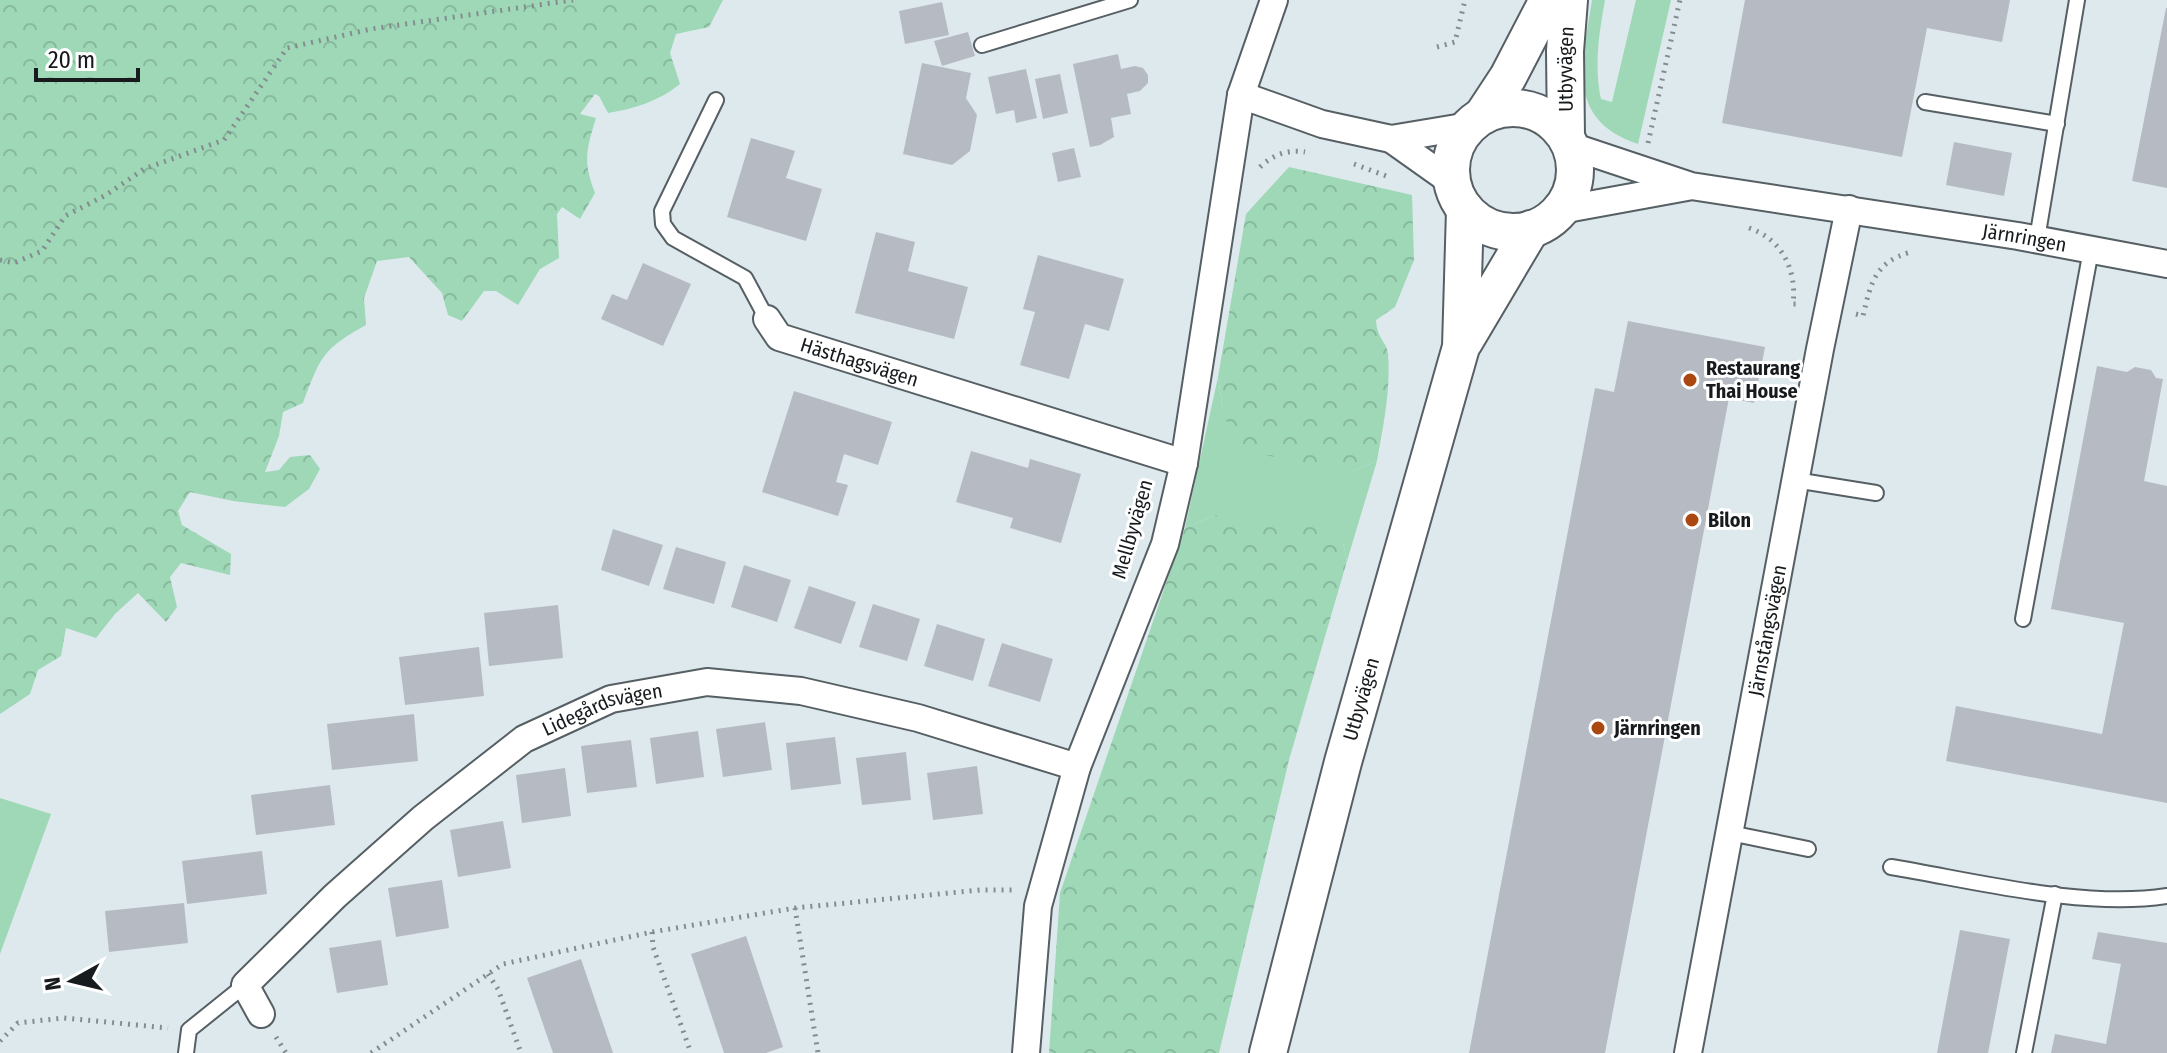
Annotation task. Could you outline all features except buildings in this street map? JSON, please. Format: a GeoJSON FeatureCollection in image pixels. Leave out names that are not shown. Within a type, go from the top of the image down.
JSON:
{"type":"FeatureCollection","features":[{"type":"Feature","properties":{"kind":"main road","name":"Utbyvägen"},"geometry":{"type":"LineString","coordinates":[[1461,347],[1459,196],[1454,153],[1508,77],[1548,0]]}},
{"type":"Feature","properties":{"kind":"main road","name":"Utbyvägen"},"geometry":{"type":"LineString","coordinates":[[1268,1053],[1343,762],[1461,347],[1531,229],[1547,222],[1561,210],[1572,190],[1576,168],[1568,141],[1565,51],[1569,0]]}},
{"type":"Feature","properties":{"kind":"main road","name":"Utbyvägen"},"geometry":{"type":"LineString","coordinates":[[1476,121],[1501,109],[1520,108],[1538,113],[1554,123],[1568,141]]}},
{"type":"Feature","properties":{"kind":"main road"},"geometry":{"type":"LineString","coordinates":[[1459,196],[1479,221],[1495,229],[1513,232],[1531,229]]}},
{"type":"Feature","properties":{"kind":"street","name":"Mellbyvägen"},"geometry":{"type":"LineString","coordinates":[[1026,1053],[1038,906],[1077,767],[1165,544],[1184,463],[1241,95],[1274,0]]}},
{"type":"Feature","properties":{"kind":"street"},"geometry":{"type":"LineString","coordinates":[[1241,95],[1322,124],[1391,139],[1476,121]]}},
{"type":"Feature","properties":{"kind":"street"},"geometry":{"type":"LineString","coordinates":[[1391,139],[1459,196]]}},
{"type":"Feature","properties":{"kind":"street","name":"Järnringen"},"geometry":{"type":"LineString","coordinates":[[1568,141],[1691,186],[2037,239],[2167,264]]}},
{"type":"Feature","properties":{"kind":"street","name":"Järnringen"},"geometry":{"type":"LineString","coordinates":[[1561,210],[1691,186]]}},
{"type":"Feature","properties":{"kind":"street","name":"Järnstångsvägen"},"geometry":{"type":"LineString","coordinates":[[1688,1053],[1849,209]]}},
{"type":"Feature","properties":{"kind":"street","name":"Hästhagsvägen"},"geometry":{"type":"LineString","coordinates":[[767,319],[779,337],[1184,463]]}},
{"type":"Feature","properties":{"kind":"street","name":"Lidegårdsvägen"},"geometry":{"type":"LineString","coordinates":[[245,985],[335,896],[423,818],[524,739],[611,699],[707,682],[801,691],[918,718],[1077,767]]}},
{"type":"Feature","properties":{"kind":"street"},"geometry":{"type":"LineString","coordinates":[[245,985],[261,1014]]}},
{"type":"Feature","properties":{"kind":"lane"},"geometry":{"type":"LineString","coordinates":[[982,45],[1130,0]]}},
{"type":"Feature","properties":{"kind":"lane"},"geometry":{"type":"LineString","coordinates":[[2037,239],[2077,0]]}},
{"type":"Feature","properties":{"kind":"lane","name":"Hästhagsvägen"},"geometry":{"type":"LineString","coordinates":[[716,100],[662,211],[663,224],[673,238],[745,278],[767,319]]}},
{"type":"Feature","properties":{"kind":"lane"},"geometry":{"type":"LineString","coordinates":[[1925,102],[2057,124]]}},
{"type":"Feature","properties":{"kind":"lane"},"geometry":{"type":"LineString","coordinates":[[2023,619],[2091,250]]}},
{"type":"Feature","properties":{"kind":"lane"},"geometry":{"type":"LineString","coordinates":[[1795,480],[1876,493]]}},
{"type":"Feature","properties":{"kind":"lane"},"geometry":{"type":"LineString","coordinates":[[1730,833],[1808,849]]}},
{"type":"Feature","properties":{"kind":"lane"},"geometry":{"type":"LineString","coordinates":[[1891,867],[2055,894],[2117,900],[2167,896]]}},
{"type":"Feature","properties":{"kind":"lane"},"geometry":{"type":"LineString","coordinates":[[2024,1053],[2055,894]]}},
{"type":"Feature","properties":{"kind":"lane"},"geometry":{"type":"LineString","coordinates":[[186,1053],[189,1030],[245,985]]}},
{"type":"Feature","properties":{"kind":"path"},"geometry":{"type":"LineString","coordinates":[[0,260],[14,263],[42,251],[65,216],[106,195],[144,169],[224,140],[287,48],[371,29],[573,0]]}},
{"type":"Feature","properties":{"kind":"path"},"geometry":{"type":"LineString","coordinates":[[1437,47],[1455,42],[1465,0]]}},
{"type":"Feature","properties":{"kind":"path"},"geometry":{"type":"LineString","coordinates":[[1648,144],[1680,0]]}},
{"type":"Feature","properties":{"kind":"path"},"geometry":{"type":"LineString","coordinates":[[1256,172],[1272,156],[1296,150],[1310,153]]}},
{"type":"Feature","properties":{"kind":"path"},"geometry":{"type":"LineString","coordinates":[[1350,163],[1397,181]]}},
{"type":"Feature","properties":{"kind":"path"},"geometry":{"type":"LineString","coordinates":[[1748,227],[1761,232],[1780,248],[1792,270],[1793,304],[1863,316],[1879,268],[1897,256],[1922,249]]}},
{"type":"Feature","properties":{"kind":"path","name":"Mellbyvägen"},"geometry":{"type":"LineString","coordinates":[[1121,567],[1154,453]]}},
{"type":"Feature","properties":{"kind":"path"},"geometry":{"type":"LineString","coordinates":[[371,1053],[503,964],[652,932],[795,908],[980,890],[1016,890],[1014,900]]}},
{"type":"Feature","properties":{"kind":"path"},"geometry":{"type":"LineString","coordinates":[[795,908],[818,1053]]}},
{"type":"Feature","properties":{"kind":"path"},"geometry":{"type":"LineString","coordinates":[[652,932],[653,947],[691,1053]]}},
{"type":"Feature","properties":{"kind":"path"},"geometry":{"type":"LineString","coordinates":[[488,974],[498,989],[521,1053]]}},
{"type":"Feature","properties":{"kind":"path"},"geometry":{"type":"LineString","coordinates":[[0,1041],[18,1023],[64,1018],[189,1030]]}},
{"type":"Feature","properties":{"kind":"green space"},"geometry":{"type":"Polygon","coordinates":[[[0,0],[723,0],[709,27],[676,34],[670,53],[680,84],[646,103],[608,113],[595,94],[580,114],[596,118],[587,156],[595,193],[580,219],[562,207],[557,214],[559,258],[540,269],[518,305],[496,291],[484,291],[462,321],[448,315],[442,293],[409,257],[377,261],[364,298],[366,325],[340,341],[324,356],[303,403],[283,412],[279,436],[265,472],[279,470],[290,457],[310,455],[320,469],[309,489],[285,507],[190,492],[178,511],[182,525],[231,554],[230,575],[181,563],[170,577],[177,607],[166,622],[138,593],[115,614],[96,638],[66,628],[61,656],[38,670],[30,694],[0,714],[0,0]]]}},
{"type":"Feature","properties":{"kind":"green space"},"geometry":{"type":"Polygon","coordinates":[[[1592,0],[1605,0],[1599,37],[1598,74],[1601,99],[1612,102],[1636,0],[1671,0],[1638,144],[1614,133],[1598,120],[1589,104],[1583,66],[1592,0]]]}},
{"type":"Feature","properties":{"kind":"green space"},"geometry":{"type":"Polygon","coordinates":[[[1289,167],[1412,195],[1414,260],[1395,307],[1376,320],[1387,350],[1389,367],[1377,461],[1353,471],[1236,450],[1223,410],[1218,377],[1246,214],[1289,167]]]}},
{"type":"Feature","properties":{"kind":"green space"},"geometry":{"type":"Polygon","coordinates":[[[1218,377],[1223,410],[1353,471],[1377,461],[1347,561],[1343,542],[1218,514],[1185,528],[1218,377]]]}},
{"type":"Feature","properties":{"kind":"green space"},"geometry":{"type":"Polygon","coordinates":[[[1218,514],[1316,523],[1343,542],[1347,561],[1289,760],[1219,1053],[1049,1053],[1060,893],[1185,528],[1218,514]]]}},
{"type":"Feature","properties":{"kind":"green space"},"geometry":{"type":"Polygon","coordinates":[[[0,798],[51,814],[0,954],[0,798]]]}},
{"type":"Feature","properties":{"kind":"place","name":"Restaurang Thai House"},"geometry":{"type":"Point","coordinates":[1690,380]}},
{"type":"Feature","properties":{"kind":"place","name":"Bilon"},"geometry":{"type":"Point","coordinates":[1692,520]}},
{"type":"Feature","properties":{"kind":"place","name":"Järnringen"},"geometry":{"type":"Point","coordinates":[1598,728]}}]}
